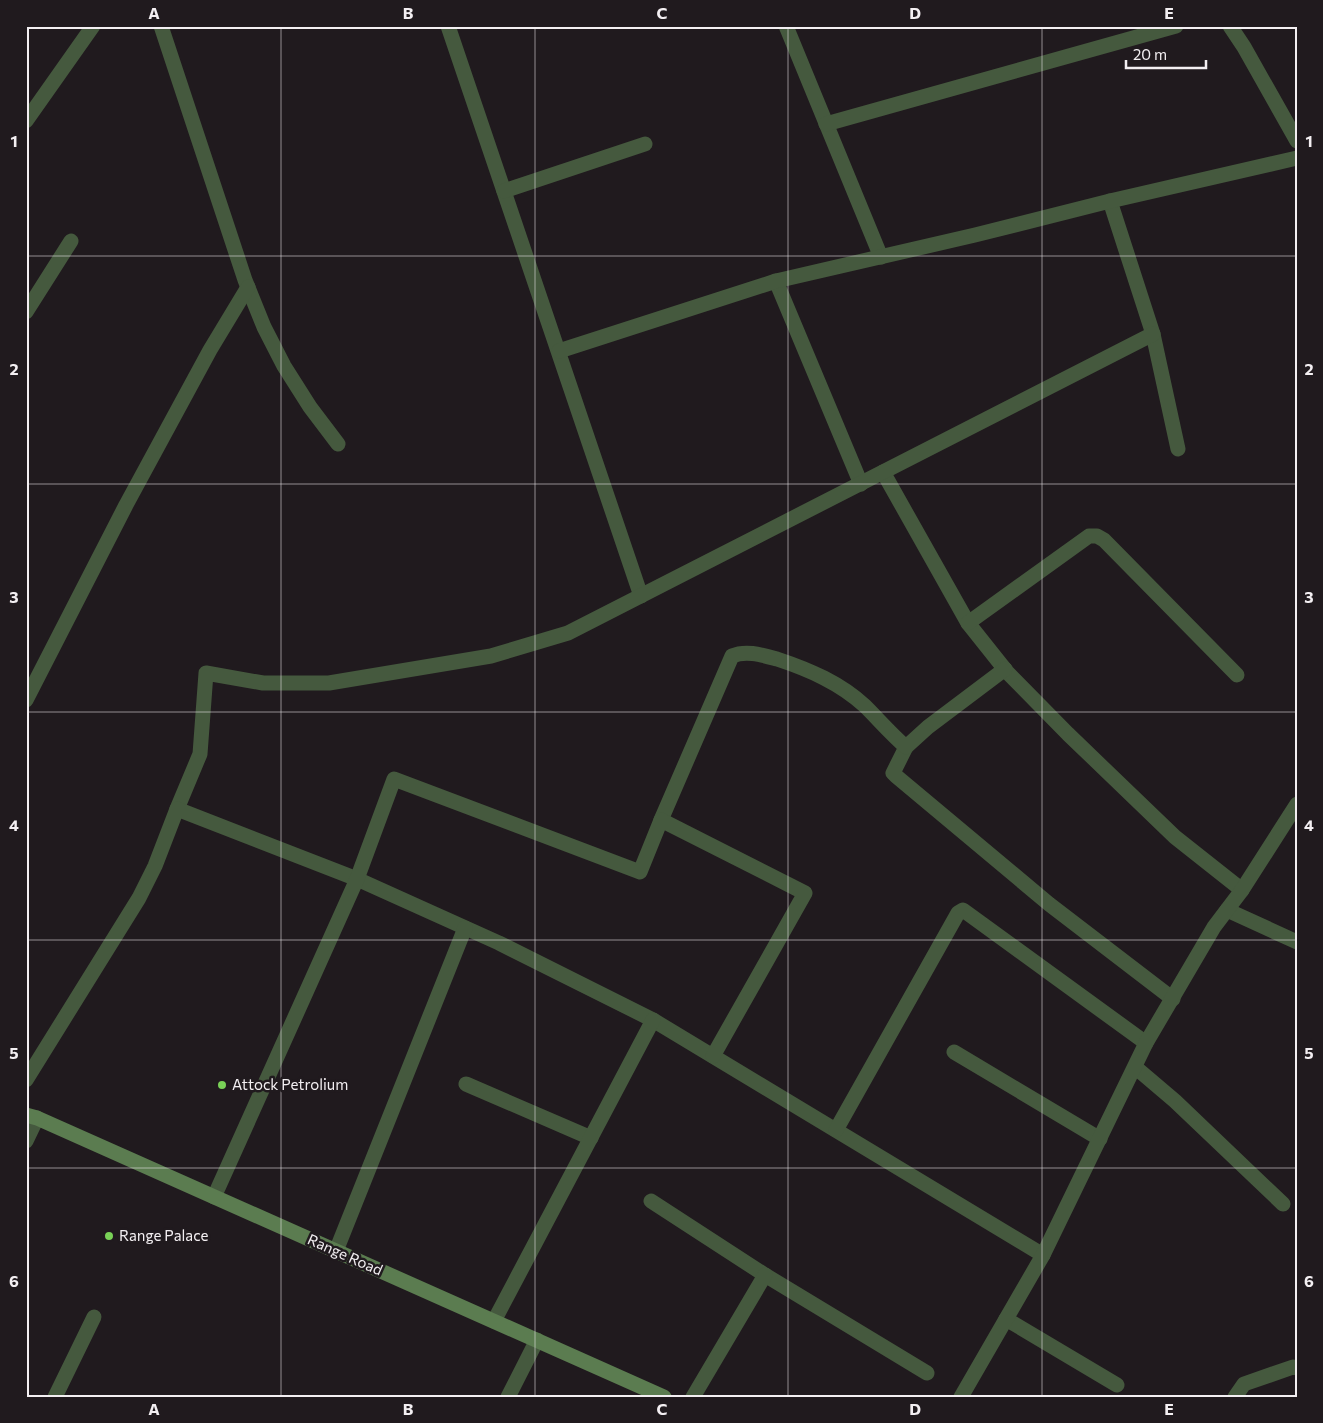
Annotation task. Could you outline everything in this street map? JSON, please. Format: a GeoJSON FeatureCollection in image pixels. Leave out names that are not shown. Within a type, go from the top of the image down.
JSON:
{"type":"FeatureCollection","features":[{"type":"Feature","properties":{"kind":"main road","name":"Range Road"},"geometry":{"type":"LineString","coordinates":[[32,1116],[664,1397]]}},
{"type":"Feature","properties":{"kind":"street"},"geometry":{"type":"LineString","coordinates":[[26,121],[93,26]]}},
{"type":"Feature","properties":{"kind":"street"},"geometry":{"type":"LineString","coordinates":[[161,26],[248,288],[264,327],[284,366],[310,407],[338,444]]}},
{"type":"Feature","properties":{"kind":"street"},"geometry":{"type":"LineString","coordinates":[[448,26],[641,596]]}},
{"type":"Feature","properties":{"kind":"street"},"geometry":{"type":"LineString","coordinates":[[786,26],[882,257]]}},
{"type":"Feature","properties":{"kind":"street"},"geometry":{"type":"LineString","coordinates":[[826,124],[1176,26]]}},
{"type":"Feature","properties":{"kind":"street"},"geometry":{"type":"LineString","coordinates":[[1230,26],[1244,47],[1297,141]]}},
{"type":"Feature","properties":{"kind":"street"},"geometry":{"type":"LineString","coordinates":[[504,192],[645,144]]}},
{"type":"Feature","properties":{"kind":"street"},"geometry":{"type":"LineString","coordinates":[[559,351],[776,281],[1297,158]]}},
{"type":"Feature","properties":{"kind":"street"},"geometry":{"type":"LineString","coordinates":[[1110,201],[1153,334],[1178,449]]}},
{"type":"Feature","properties":{"kind":"street"},"geometry":{"type":"LineString","coordinates":[[26,312],[71,241]]}},
{"type":"Feature","properties":{"kind":"street"},"geometry":{"type":"LineString","coordinates":[[776,281],[861,484]]}},
{"type":"Feature","properties":{"kind":"street"},"geometry":{"type":"LineString","coordinates":[[26,700],[126,505],[210,350],[248,288]]}},
{"type":"Feature","properties":{"kind":"street"},"geometry":{"type":"LineString","coordinates":[[26,1080],[139,898],[155,866],[200,754],[206,673],[263,683],[329,683],[491,656],[568,633],[1153,334]]}},
{"type":"Feature","properties":{"kind":"street"},"geometry":{"type":"LineString","coordinates":[[883,472],[968,623],[1005,669],[1068,734],[1175,837],[1242,890]]}},
{"type":"Feature","properties":{"kind":"street"},"geometry":{"type":"LineString","coordinates":[[968,623],[1089,536],[1097,536],[1104,540],[1236,675]]}},
{"type":"Feature","properties":{"kind":"street"},"geometry":{"type":"LineString","coordinates":[[214,1197],[357,879],[394,779],[640,872],[732,656],[740,653],[761,654],[798,666],[832,681],[864,706],[906,748]]}},
{"type":"Feature","properties":{"kind":"street"},"geometry":{"type":"LineString","coordinates":[[1005,669],[928,727],[906,748],[893,773],[1050,904],[1173,999]]}},
{"type":"Feature","properties":{"kind":"street"},"geometry":{"type":"LineString","coordinates":[[961,1397],[1043,1255],[1146,1043],[1214,927],[1242,890],[1297,804]]}},
{"type":"Feature","properties":{"kind":"street"},"geometry":{"type":"LineString","coordinates":[[177,809],[357,879],[465,928],[653,1020],[1043,1255]]}},
{"type":"Feature","properties":{"kind":"street"},"geometry":{"type":"LineString","coordinates":[[661,820],[805,892],[714,1056]]}},
{"type":"Feature","properties":{"kind":"street"},"geometry":{"type":"LineString","coordinates":[[836,1130],[958,912],[963,910],[1146,1043]]}},
{"type":"Feature","properties":{"kind":"street"},"geometry":{"type":"LineString","coordinates":[[1227,910],[1297,942]]}},
{"type":"Feature","properties":{"kind":"street"},"geometry":{"type":"LineString","coordinates":[[336,1251],[465,928]]}},
{"type":"Feature","properties":{"kind":"street"},"geometry":{"type":"LineString","coordinates":[[494,1321],[653,1020]]}},
{"type":"Feature","properties":{"kind":"street"},"geometry":{"type":"LineString","coordinates":[[954,1052],[1100,1139]]}},
{"type":"Feature","properties":{"kind":"street"},"geometry":{"type":"LineString","coordinates":[[1135,1067],[1175,1101],[1283,1204]]}},
{"type":"Feature","properties":{"kind":"street"},"geometry":{"type":"LineString","coordinates":[[466,1084],[591,1138]]}},
{"type":"Feature","properties":{"kind":"street"},"geometry":{"type":"LineString","coordinates":[[26,1141],[32,1116]]}},
{"type":"Feature","properties":{"kind":"street"},"geometry":{"type":"LineString","coordinates":[[651,1201],[765,1275],[927,1373]]}},
{"type":"Feature","properties":{"kind":"street"},"geometry":{"type":"LineString","coordinates":[[693,1397],[765,1275]]}},
{"type":"Feature","properties":{"kind":"street"},"geometry":{"type":"LineString","coordinates":[[55,1397],[94,1317]]}},
{"type":"Feature","properties":{"kind":"street"},"geometry":{"type":"LineString","coordinates":[[1006,1319],[1116,1385]]}},
{"type":"Feature","properties":{"kind":"street"},"geometry":{"type":"LineString","coordinates":[[508,1397],[537,1340]]}},
{"type":"Feature","properties":{"kind":"street"},"geometry":{"type":"LineString","coordinates":[[1235,1397],[1244,1384],[1294,1367],[1297,1368]]}},
{"type":"Feature","properties":{"kind":"place","name":"Attock Petrolium"},"geometry":{"type":"Point","coordinates":[222,1085]}},
{"type":"Feature","properties":{"kind":"place","name":"Range Palace"},"geometry":{"type":"Point","coordinates":[109,1236]}}]}
